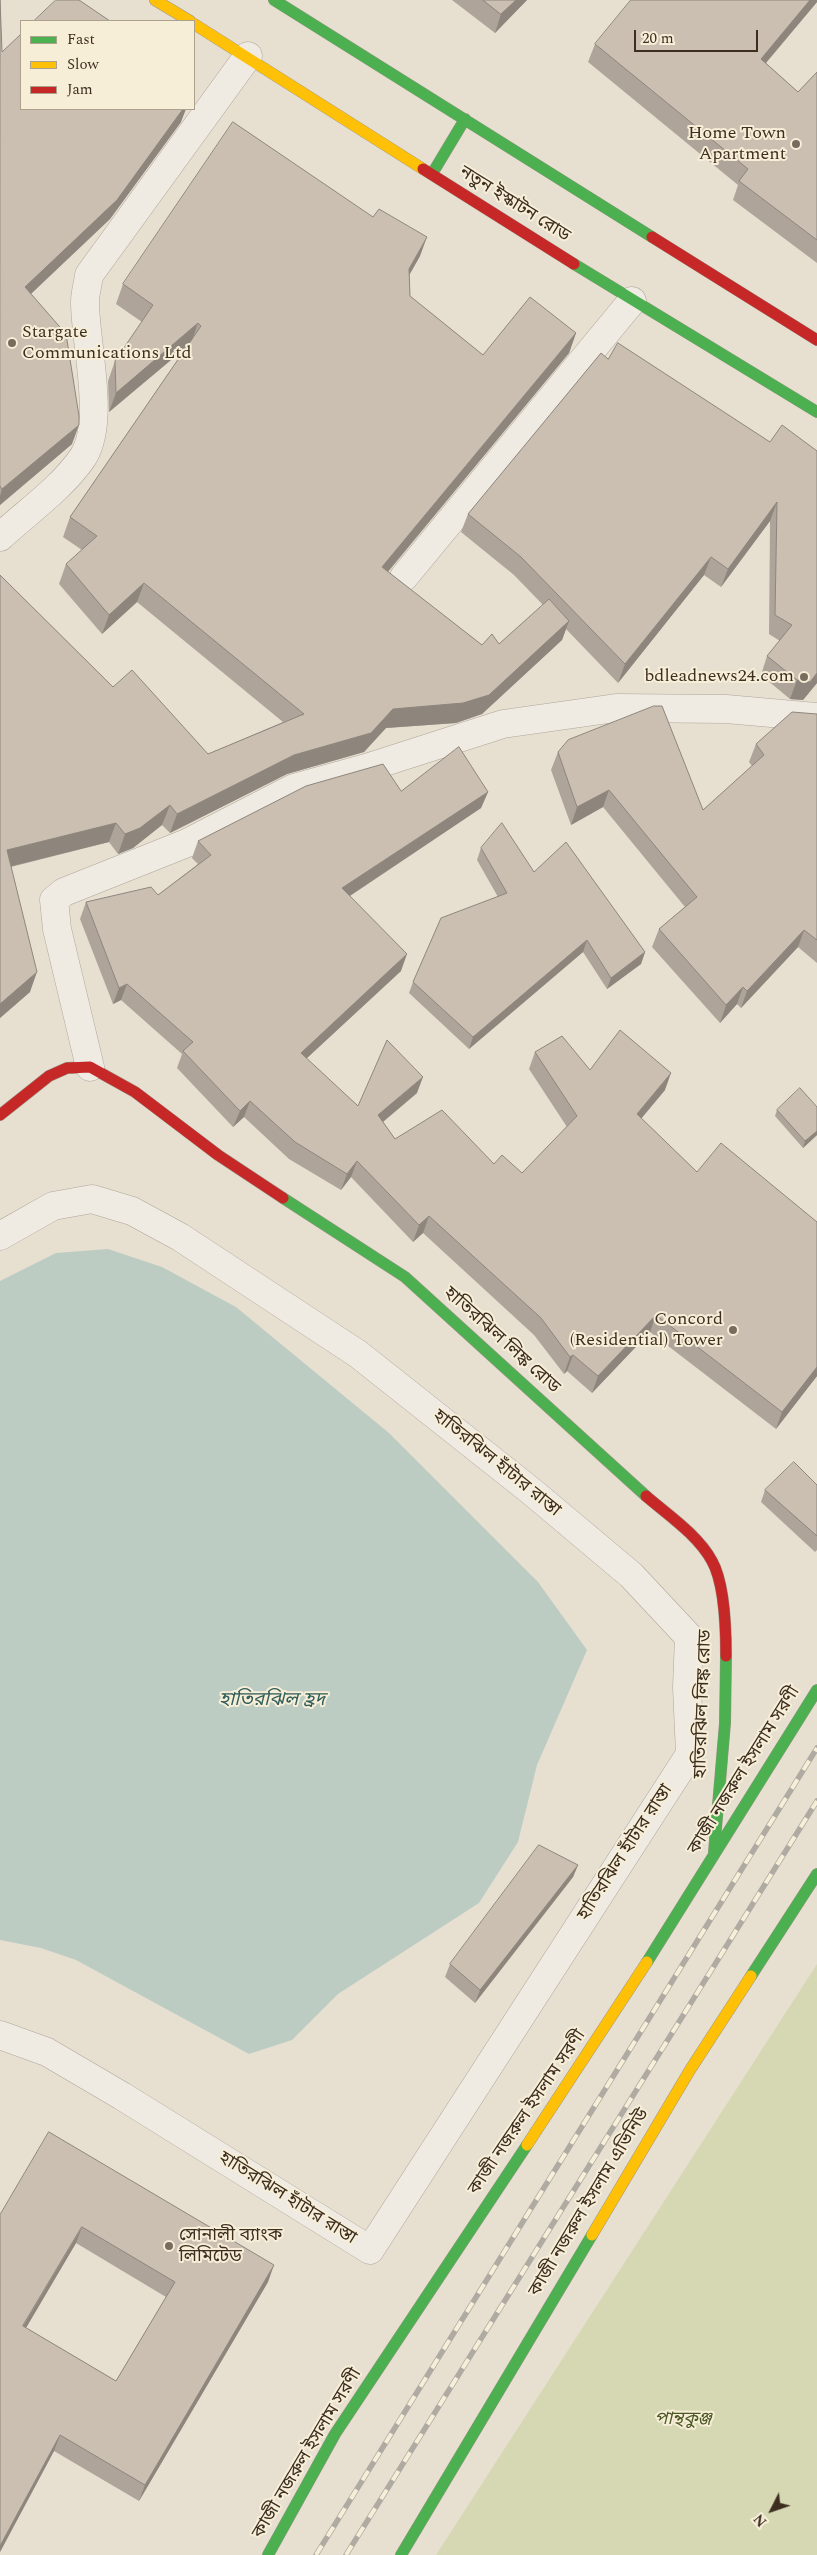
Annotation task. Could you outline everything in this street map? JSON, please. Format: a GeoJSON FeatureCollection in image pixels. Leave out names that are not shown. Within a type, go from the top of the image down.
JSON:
{"type":"FeatureCollection","features":[{"type":"Feature","properties":{"kind":"main road"},"geometry":{"type":"LineString","coordinates":[[155,0],[188,20]]}},
{"type":"Feature","properties":{"kind":"main road"},"geometry":{"type":"LineString","coordinates":[[274,0],[817,340]]}},
{"type":"Feature","properties":{"kind":"main road","name":"নতুন ইস্কাটন রোড"},"geometry":{"type":"LineString","coordinates":[[195,25],[248,56],[632,301],[817,412]]}},
{"type":"Feature","properties":{"kind":"main road"},"geometry":{"type":"LineString","coordinates":[[432,174],[465,119]]}},
{"type":"Feature","properties":{"kind":"main road"},"geometry":{"type":"LineString","coordinates":[[0,1114],[49,1076],[67,1068],[90,1067]]}},
{"type":"Feature","properties":{"kind":"main road","name":"হাতিরঝিল লিঙ্ক রোড"},"geometry":{"type":"LineString","coordinates":[[90,1067],[135,1092],[218,1155],[404,1277],[693,1538],[712,1561],[719,1582],[726,1636],[725,1723],[714,1852]]}},
{"type":"Feature","properties":{"kind":"main road","name":"কাজী নজরুল ইসলাম সরণী"},"geometry":{"type":"LineString","coordinates":[[268,2555],[335,2434],[610,2020],[817,1690]]}},
{"type":"Feature","properties":{"kind":"main road","name":"কাজী নজরুল ইসলাম এভিনিউ"},"geometry":{"type":"LineString","coordinates":[[401,2555],[690,2070],[817,1874]]}},
{"type":"Feature","properties":{"kind":"street"},"geometry":{"type":"LineString","coordinates":[[0,536],[70,474],[84,455],[92,431],[93,400],[85,301],[89,275],[248,56]]}},
{"type":"Feature","properties":{"kind":"street"},"geometry":{"type":"LineString","coordinates":[[404,577],[632,301]]}},
{"type":"Feature","properties":{"kind":"street"},"geometry":{"type":"LineString","coordinates":[[90,1067],[58,929],[54,900],[64,892],[187,843],[294,788],[366,768],[503,724],[616,708],[726,709],[817,717]]}},
{"type":"Feature","properties":{"kind":"street","name":"হাতিরঝিল হাঁটার রাস্তা"},"geometry":{"type":"LineString","coordinates":[[0,1236],[53,1206],[92,1199],[132,1212],[180,1237],[358,1354],[531,1491],[631,1575],[689,1637],[687,1687],[690,1754],[370,2250],[122,2096],[47,2052],[0,2035]]}},
{"type":"Feature","properties":{"kind":"green space","name":"পান্থকুঞ্জ"},"geometry":{"type":"Polygon","coordinates":[[[817,1964],[817,2555],[436,2555],[817,1964]]]}},
{"type":"Feature","properties":{"kind":"water","name":"হাতিরঝিল হ্রদ"},"geometry":{"type":"Polygon","coordinates":[[[108,1249],[162,1267],[236,1307],[389,1433],[538,1582],[587,1650],[537,1765],[518,1842],[479,1903],[338,1994],[292,2040],[249,2054],[76,1960],[41,1948],[0,1940],[0,1281],[56,1253],[108,1249]]]}},
{"type":"Feature","properties":{"kind":"building"},"geometry":{"type":"Polygon","coordinates":[[[0,0],[2,52],[20,35],[20,110],[182,110],[117,200],[25,287],[66,334],[79,425],[2,489],[0,486],[0,0]]]}},
{"type":"Feature","properties":{"kind":"building"},"geometry":{"type":"Polygon","coordinates":[[[56,0],[79,0],[109,20],[35,20],[56,0]]]}},
{"type":"Feature","properties":{"kind":"building"},"geometry":{"type":"Polygon","coordinates":[[[483,0],[516,0],[501,14],[483,0]]]}},
{"type":"Feature","properties":{"kind":"building"},"geometry":{"type":"Polygon","coordinates":[[[631,0],[810,0],[761,59],[798,92],[817,72],[817,240],[739,181],[748,169],[595,44],[631,0]]]}},
{"type":"Feature","properties":{"kind":"building"},"geometry":{"type":"Polygon","coordinates":[[[233,122],[373,217],[379,209],[427,237],[409,269],[410,296],[483,355],[530,297],[576,333],[382,567],[482,645],[492,634],[499,644],[549,599],[569,621],[489,695],[463,703],[393,709],[371,733],[294,755],[177,814],[170,805],[140,828],[125,834],[116,823],[7,850],[37,972],[0,1004],[0,575],[113,687],[132,670],[208,754],[304,714],[144,583],[109,615],[66,564],[97,536],[70,517],[201,326],[198,323],[116,393],[115,361],[153,305],[123,284],[233,122]]]}},
{"type":"Feature","properties":{"kind":"building"},"geometry":{"type":"Polygon","coordinates":[[[618,343],[770,442],[782,425],[817,451],[817,673],[810,682],[797,680],[767,656],[792,625],[775,615],[777,502],[728,569],[711,557],[625,664],[521,557],[468,514],[601,353],[608,359],[618,343]]]}},
{"type":"Feature","properties":{"kind":"building"},"geometry":{"type":"Polygon","coordinates":[[[654,706],[662,706],[703,810],[764,755],[756,744],[792,712],[817,714],[817,940],[804,930],[747,991],[743,987],[726,1005],[659,929],[697,897],[609,790],[577,807],[558,752],[568,740],[654,706]]]}},
{"type":"Feature","properties":{"kind":"building"},"geometry":{"type":"Polygon","coordinates":[[[459,747],[488,792],[342,888],[407,954],[301,1053],[358,1106],[387,1040],[423,1077],[378,1115],[395,1139],[442,1110],[494,1164],[502,1155],[522,1173],[577,1116],[535,1052],[562,1036],[590,1070],[620,1030],[671,1073],[637,1114],[697,1172],[721,1143],[817,1222],[817,1367],[782,1412],[656,1315],[598,1376],[573,1355],[570,1357],[541,1318],[429,1216],[419,1225],[357,1161],[347,1174],[295,1142],[250,1101],[240,1111],[183,1051],[193,1042],[127,984],[119,988],[86,902],[151,887],[158,895],[211,855],[198,841],[306,786],[383,764],[401,791],[459,747]]]}},
{"type":"Feature","properties":{"kind":"building"},"geometry":{"type":"Polygon","coordinates":[[[502,823],[534,872],[566,842],[645,952],[611,978],[587,940],[473,1037],[413,982],[441,918],[507,893],[481,848],[502,823]]]}},
{"type":"Feature","properties":{"kind":"building"},"geometry":{"type":"Polygon","coordinates":[[[800,1088],[817,1107],[817,1131],[805,1141],[777,1110],[800,1088]]]}},
{"type":"Feature","properties":{"kind":"building"},"geometry":{"type":"Polygon","coordinates":[[[794,1462],[817,1485],[817,1536],[765,1490],[794,1462]]]}},
{"type":"Feature","properties":{"kind":"building"},"geometry":{"type":"Polygon","coordinates":[[[539,1845],[578,1865],[480,1990],[450,1964],[539,1845]]]}},
{"type":"Feature","properties":{"kind":"building"},"geometry":{"type":"Polygon","coordinates":[[[49,2132],[274,2265],[145,2485],[60,2435],[0,2546],[0,2215],[49,2132]],[[82,2227],[23,2326],[116,2381],[175,2282],[82,2227]]]}},
{"type":"Feature","properties":{"kind":"railway"},"geometry":{"type":"LineString","coordinates":[[316,2555],[817,1748]]}},
{"type":"Feature","properties":{"kind":"railway"},"geometry":{"type":"LineString","coordinates":[[346,2555],[817,1801]]}},
{"type":"Feature","properties":{"kind":"traffic: fast"},"geometry":{"type":"LineString","coordinates":[[274,0],[652,237]]}},
{"type":"Feature","properties":{"kind":"traffic: fast"},"geometry":{"type":"LineString","coordinates":[[432,174],[465,119]]}},
{"type":"Feature","properties":{"kind":"traffic: fast"},"geometry":{"type":"LineString","coordinates":[[574,264],[817,412]]}},
{"type":"Feature","properties":{"kind":"traffic: fast"},"geometry":{"type":"LineString","coordinates":[[283,1198],[405,1277],[646,1496]]}},
{"type":"Feature","properties":{"kind":"traffic: fast"},"geometry":{"type":"LineString","coordinates":[[714,1852],[725,1723],[726,1656]]}},
{"type":"Feature","properties":{"kind":"traffic: fast"},"geometry":{"type":"LineString","coordinates":[[647,1962],[817,1690]]}},
{"type":"Feature","properties":{"kind":"traffic: fast"},"geometry":{"type":"LineString","coordinates":[[751,1976],[817,1874]]}},
{"type":"Feature","properties":{"kind":"traffic: fast"},"geometry":{"type":"LineString","coordinates":[[268,2555],[335,2434],[527,2145]]}},
{"type":"Feature","properties":{"kind":"traffic: fast"},"geometry":{"type":"LineString","coordinates":[[401,2555],[592,2235]]}},
{"type":"Feature","properties":{"kind":"traffic: slow"},"geometry":{"type":"LineString","coordinates":[[155,0],[188,20]]}},
{"type":"Feature","properties":{"kind":"traffic: slow"},"geometry":{"type":"LineString","coordinates":[[195,25],[423,169]]}},
{"type":"Feature","properties":{"kind":"traffic: slow"},"geometry":{"type":"LineString","coordinates":[[527,2145],[647,1962]]}},
{"type":"Feature","properties":{"kind":"traffic: slow"},"geometry":{"type":"LineString","coordinates":[[592,2235],[690,2070],[751,1976]]}},
{"type":"Feature","properties":{"kind":"traffic: jam"},"geometry":{"type":"LineString","coordinates":[[423,169],[574,264]]}},
{"type":"Feature","properties":{"kind":"traffic: jam"},"geometry":{"type":"LineString","coordinates":[[652,237],[817,340]]}},
{"type":"Feature","properties":{"kind":"traffic: jam"},"geometry":{"type":"LineString","coordinates":[[0,1115],[49,1076],[67,1068],[90,1067],[135,1092],[218,1155],[283,1198]]}},
{"type":"Feature","properties":{"kind":"traffic: jam"},"geometry":{"type":"LineString","coordinates":[[646,1496],[691,1534],[712,1561],[720,1582],[722,1594],[726,1656]]}},
{"type":"Feature","properties":{"kind":"place","name":"Home Town Apartment"},"geometry":{"type":"Point","coordinates":[796,144]}},
{"type":"Feature","properties":{"kind":"place","name":"Stargate Communications Ltd"},"geometry":{"type":"Point","coordinates":[12,343]}},
{"type":"Feature","properties":{"kind":"place","name":"bdleadnews24.com"},"geometry":{"type":"Point","coordinates":[804,677]}},
{"type":"Feature","properties":{"kind":"place","name":"Concord (Residential) Tower"},"geometry":{"type":"Point","coordinates":[733,1330]}},
{"type":"Feature","properties":{"kind":"place","name":"সোনালী ব্যাংক লিমিটেড"},"geometry":{"type":"Point","coordinates":[169,2246]}}]}
